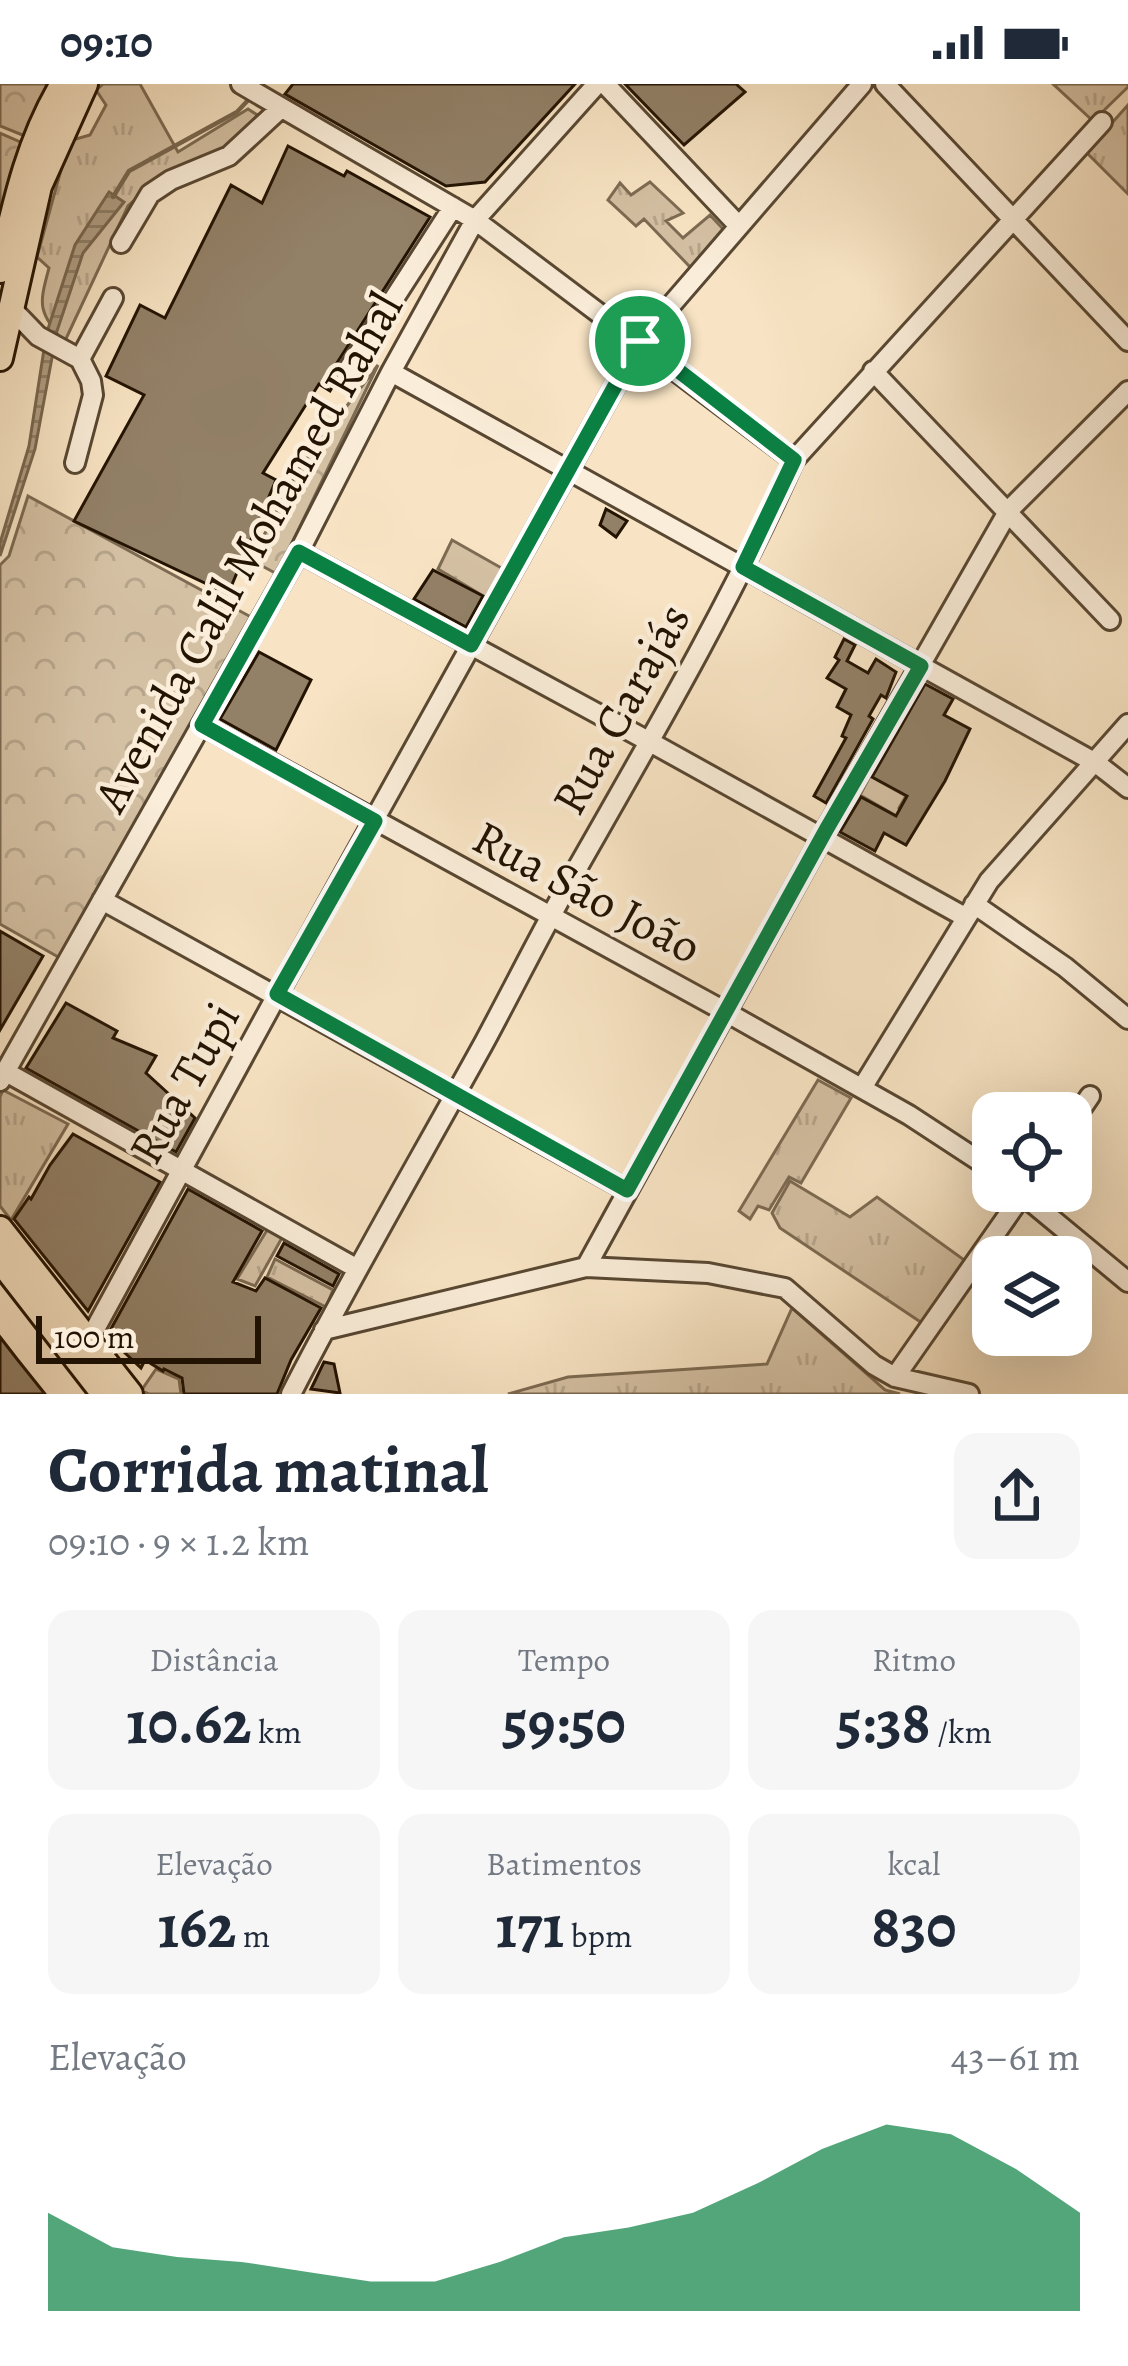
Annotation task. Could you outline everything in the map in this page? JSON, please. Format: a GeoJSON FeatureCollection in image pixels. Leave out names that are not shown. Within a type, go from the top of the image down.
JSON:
{"type":"FeatureCollection","features":[{"type":"Feature","properties":{"kind":"main road"},"geometry":{"type":"LineString","coordinates":[[1,263],[26,164],[63,84]]}},
{"type":"Feature","properties":{"kind":"main road"},"geometry":{"type":"LineString","coordinates":[[2,351],[39,186],[85,84]]}},
{"type":"Feature","properties":{"kind":"main road"},"geometry":{"type":"LineString","coordinates":[[0,1229],[130,1394]]}},
{"type":"Feature","properties":{"kind":"main road"},"geometry":{"type":"LineString","coordinates":[[0,1260],[104,1394]]}},
{"type":"Feature","properties":{"kind":"street"},"geometry":{"type":"LineString","coordinates":[[601,84],[738,225]]}},
{"type":"Feature","properties":{"kind":"street","name":"Avenida Calil Mohamed Rahal"},"geometry":{"type":"LineString","coordinates":[[3,1076],[299,552],[475,220],[601,84]]}},
{"type":"Feature","properties":{"kind":"street","name":"Rua Tupi"},"geometry":{"type":"LineString","coordinates":[[88,1342],[640,341],[862,84]]}},
{"type":"Feature","properties":{"kind":"street"},"geometry":{"type":"LineString","coordinates":[[885,84],[1128,341]]}},
{"type":"Feature","properties":{"kind":"street"},"geometry":{"type":"LineString","coordinates":[[121,243],[149,194],[229,157],[258,94],[475,220],[794,460]]}},
{"type":"Feature","properties":{"kind":"street","name":"Rua Carajás"},"geometry":{"type":"LineString","coordinates":[[291,1394],[356,1268],[650,742],[794,460],[1102,122]]}},
{"type":"Feature","properties":{"kind":"street"},"geometry":{"type":"LineString","coordinates":[[346,374],[453,207]]}},
{"type":"Feature","properties":{"kind":"street"},"geometry":{"type":"LineString","coordinates":[[80,359],[113,298]]}},
{"type":"Feature","properties":{"kind":"street"},"geometry":{"type":"LineString","coordinates":[[11,308],[40,337],[80,359],[91,381],[93,395],[75,464]]}},
{"type":"Feature","properties":{"kind":"street"},"geometry":{"type":"LineString","coordinates":[[2,351],[40,337]]}},
{"type":"Feature","properties":{"kind":"street"},"geometry":{"type":"LineString","coordinates":[[873,370],[1110,620]]}},
{"type":"Feature","properties":{"kind":"street"},"geometry":{"type":"LineString","coordinates":[[391,372],[1096,763],[1128,788]]}},
{"type":"Feature","properties":{"kind":"street"},"geometry":{"type":"LineString","coordinates":[[586,1267],[1009,510],[1128,391]]}},
{"type":"Feature","properties":{"kind":"street"},"geometry":{"type":"LineString","coordinates":[[299,552],[822,838],[969,910],[1066,967],[1128,1019]]}},
{"type":"Feature","properties":{"kind":"street"},"geometry":{"type":"LineString","coordinates":[[862,1088],[989,880],[1128,724]]}},
{"type":"Feature","properties":{"kind":"street","name":"Rua São João"},"geometry":{"type":"LineString","coordinates":[[202,725],[862,1088],[972,1156]]}},
{"type":"Feature","properties":{"kind":"street"},"geometry":{"type":"LineString","coordinates":[[102,900],[627,1190]]}},
{"type":"Feature","properties":{"kind":"street"},"geometry":{"type":"LineString","coordinates":[[3,1076],[356,1268]]}},
{"type":"Feature","properties":{"kind":"street"},"geometry":{"type":"LineString","coordinates":[[895,1377],[1008,1212]]}},
{"type":"Feature","properties":{"kind":"street"},"geometry":{"type":"LineString","coordinates":[[1046,1212],[1128,1282]]}},
{"type":"Feature","properties":{"kind":"street"},"geometry":{"type":"LineString","coordinates":[[324,1330],[586,1267],[708,1274],[784,1288],[874,1365],[895,1377],[969,1394]]}},
{"type":"Feature","properties":{"kind":"green space"},"geometry":{"type":"Polygon","coordinates":[[[0,84],[49,84],[25,136],[0,126],[0,84]]]}},
{"type":"Feature","properties":{"kind":"green space"},"geometry":{"type":"Polygon","coordinates":[[[103,84],[140,84],[178,152],[248,109],[262,118],[229,151],[148,188],[128,206],[64,343],[43,308],[49,268],[37,257],[69,141],[90,135],[106,105],[96,90],[103,84]]]}},
{"type":"Feature","properties":{"kind":"green space"},"geometry":{"type":"Polygon","coordinates":[[[1053,84],[1128,84],[1128,87],[1093,121],[1053,84]]]}},
{"type":"Feature","properties":{"kind":"green space"},"geometry":{"type":"Polygon","coordinates":[[[1128,105],[1128,194],[1086,152],[1128,105]]]}},
{"type":"Feature","properties":{"kind":"green space"},"geometry":{"type":"Polygon","coordinates":[[[0,133],[25,144],[0,247],[0,133]]]}},
{"type":"Feature","properties":{"kind":"green space"},"geometry":{"type":"Polygon","coordinates":[[[650,182],[683,213],[666,221],[683,238],[710,215],[724,230],[691,268],[644,219],[636,226],[608,200],[620,183],[631,195],[650,182]]]}},
{"type":"Feature","properties":{"kind":"green space"},"geometry":{"type":"Polygon","coordinates":[[[378,365],[277,574],[251,560],[298,470],[378,365]]]}},
{"type":"Feature","properties":{"kind":"green space"},"geometry":{"type":"Polygon","coordinates":[[[28,496],[251,617],[60,958],[0,924],[0,565],[9,556],[28,496]]]}},
{"type":"Feature","properties":{"kind":"green space"},"geometry":{"type":"Polygon","coordinates":[[[452,540],[505,570],[490,600],[438,569],[452,540]]]}},
{"type":"Feature","properties":{"kind":"green space"},"geometry":{"type":"Polygon","coordinates":[[[870,776],[906,796],[900,818],[860,795],[870,776]]]}},
{"type":"Feature","properties":{"kind":"green space"},"geometry":{"type":"Polygon","coordinates":[[[818,1080],[851,1098],[801,1183],[789,1177],[769,1210],[758,1206],[750,1219],[739,1211],[818,1080]]]}},
{"type":"Feature","properties":{"kind":"green space"},"geometry":{"type":"Polygon","coordinates":[[[3,1090],[68,1124],[11,1220],[0,1206],[3,1090]]]}},
{"type":"Feature","properties":{"kind":"green space"},"geometry":{"type":"Polygon","coordinates":[[[790,1181],[850,1217],[877,1197],[967,1262],[922,1323],[780,1228],[772,1213],[790,1181]]]}},
{"type":"Feature","properties":{"kind":"green space"},"geometry":{"type":"Polygon","coordinates":[[[269,1227],[283,1236],[255,1286],[237,1279],[269,1227]]]}},
{"type":"Feature","properties":{"kind":"green space"},"geometry":{"type":"Polygon","coordinates":[[[275,1259],[333,1290],[326,1307],[267,1277],[275,1259]]]}},
{"type":"Feature","properties":{"kind":"green space"},"geometry":{"type":"Polygon","coordinates":[[[792,1308],[885,1390],[900,1394],[508,1394],[568,1377],[767,1364],[792,1308]]]}},
{"type":"Feature","properties":{"kind":"green space"},"geometry":{"type":"Polygon","coordinates":[[[156,1369],[179,1379],[181,1394],[141,1391],[156,1369]]]}},
{"type":"Feature","properties":{"kind":"shaded area"},"geometry":{"type":"Polygon","coordinates":[[[109,192],[124,202],[83,253],[54,340],[46,335],[75,245],[109,192]]]}},
{"type":"Feature","properties":{"kind":"shaded area"},"geometry":{"type":"Polygon","coordinates":[[[45,343],[54,347],[35,449],[0,556],[29,446],[45,343]]]}},
{"type":"Feature","properties":{"kind":"building"},"geometry":{"type":"Polygon","coordinates":[[[293,84],[575,84],[485,182],[446,186],[285,94],[293,84]]]}},
{"type":"Feature","properties":{"kind":"building"},"geometry":{"type":"Polygon","coordinates":[[[625,84],[736,84],[745,92],[684,145],[625,84]]]}},
{"type":"Feature","properties":{"kind":"building"},"geometry":{"type":"Polygon","coordinates":[[[288,146],[344,176],[347,171],[430,217],[335,366],[336,381],[330,391],[319,384],[263,473],[276,480],[228,594],[74,521],[144,395],[106,376],[140,305],[165,318],[231,185],[262,203],[288,146]]]}},
{"type":"Feature","properties":{"kind":"building"},"geometry":{"type":"Polygon","coordinates":[[[606,509],[627,521],[616,537],[600,525],[606,509]]]}},
{"type":"Feature","properties":{"kind":"building"},"geometry":{"type":"Polygon","coordinates":[[[433,570],[483,596],[466,627],[414,599],[433,570]]]}},
{"type":"Feature","properties":{"kind":"building"},"geometry":{"type":"Polygon","coordinates":[[[844,639],[855,645],[847,661],[868,673],[876,659],[896,672],[826,803],[814,796],[846,738],[842,736],[851,715],[837,707],[846,689],[827,678],[839,660],[835,657],[844,639]]]}},
{"type":"Feature","properties":{"kind":"building"},"geometry":{"type":"Polygon","coordinates":[[[259,652],[311,680],[276,750],[220,719],[259,652]]]}},
{"type":"Feature","properties":{"kind":"building"},"geometry":{"type":"Polygon","coordinates":[[[925,684],[953,699],[944,715],[970,729],[906,845],[884,833],[875,851],[840,832],[861,797],[896,816],[907,796],[872,777],[925,684]]]}},
{"type":"Feature","properties":{"kind":"building"},"geometry":{"type":"Polygon","coordinates":[[[0,931],[43,956],[0,1030],[0,931]]]}},
{"type":"Feature","properties":{"kind":"building"},"geometry":{"type":"Polygon","coordinates":[[[66,1003],[117,1031],[113,1038],[156,1056],[146,1073],[195,1118],[176,1152],[26,1068],[66,1003]]]}},
{"type":"Feature","properties":{"kind":"building"},"geometry":{"type":"Polygon","coordinates":[[[73,1134],[160,1182],[88,1311],[14,1219],[73,1134]]]}},
{"type":"Feature","properties":{"kind":"building"},"geometry":{"type":"Polygon","coordinates":[[[188,1189],[262,1231],[233,1282],[256,1291],[265,1278],[321,1308],[277,1394],[184,1394],[182,1378],[145,1360],[141,1368],[107,1336],[188,1189]]]}},
{"type":"Feature","properties":{"kind":"building"},"geometry":{"type":"Polygon","coordinates":[[[284,1243],[339,1274],[333,1286],[277,1256],[284,1243]]]}},
{"type":"Feature","properties":{"kind":"building"},"geometry":{"type":"Polygon","coordinates":[[[0,1337],[17,1359],[45,1394],[0,1394],[0,1337]]]}},
{"type":"Feature","properties":{"kind":"building"},"geometry":{"type":"Polygon","coordinates":[[[324,1362],[334,1364],[340,1393],[311,1389],[324,1362]]]}},
{"type":"Feature","properties":{"kind":"waterway"},"geometry":{"type":"LineString","coordinates":[[113,197],[129,171],[237,112],[251,97]]}},
{"type":"Feature","properties":{"kind":"route"},"geometry":{"type":"LineString","coordinates":[[640,341],[794,460],[743,567],[921,666],[627,1190],[277,994],[375,821],[202,725],[299,552],[471,645],[640,341]]}}]}
